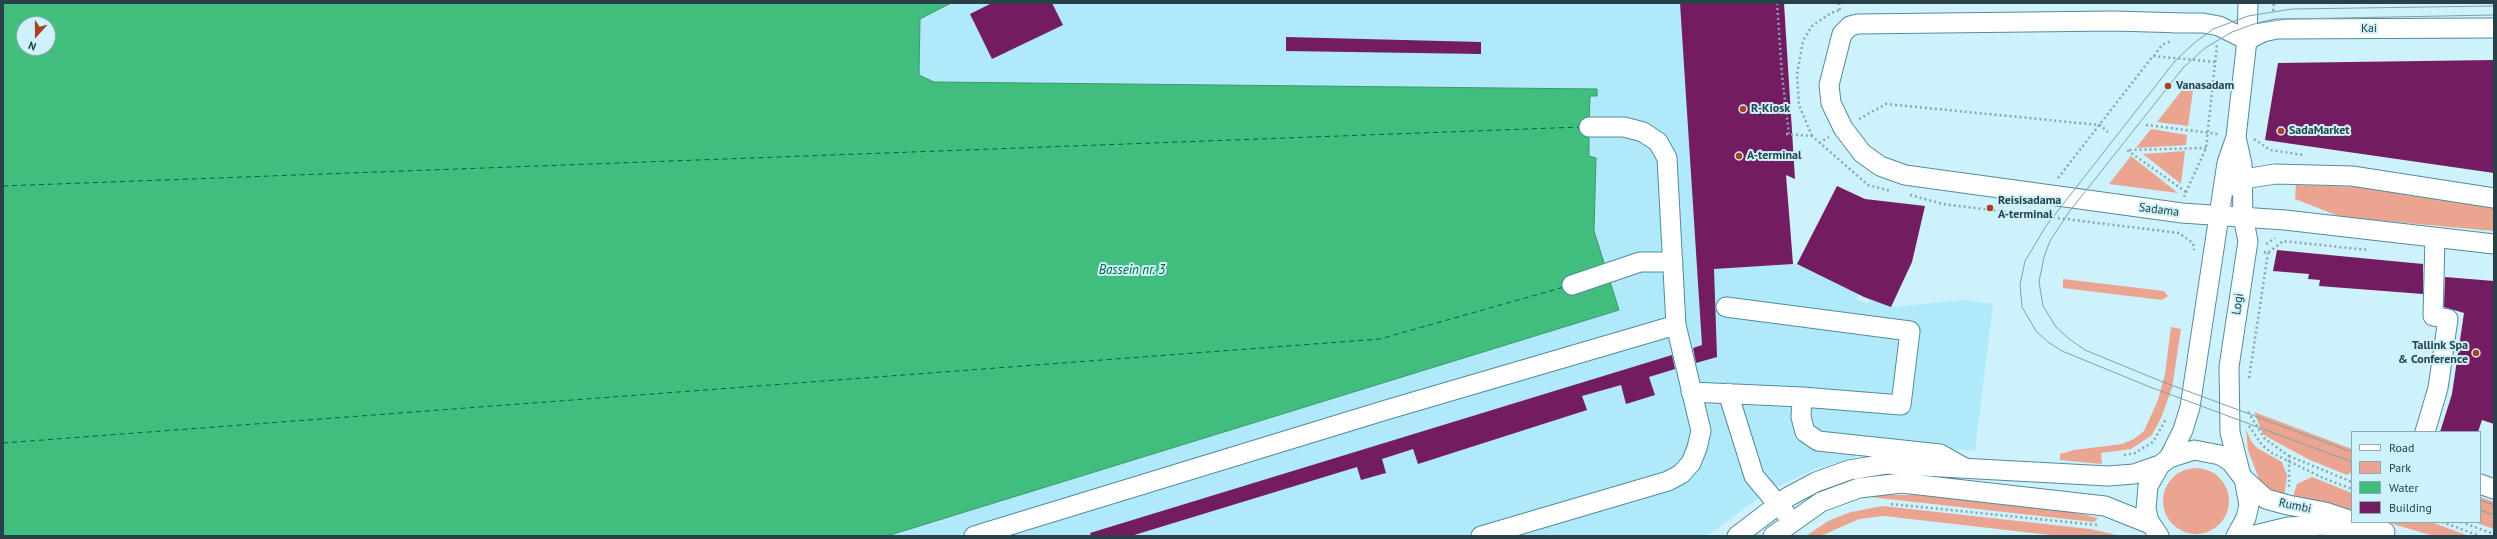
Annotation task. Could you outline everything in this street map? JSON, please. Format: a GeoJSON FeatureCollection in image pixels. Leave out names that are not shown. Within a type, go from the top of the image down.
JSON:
{"type":"FeatureCollection","features":[{"type":"Feature","properties":{"kind":"street","name":"Logi"},"geometry":{"type":"LineString","coordinates":[[2155,532],[2146,509],[2145,497],[2150,480],[2165,461],[2190,411],[2227,163],[2236,137],[2247,40],[2248,3]]}},
{"type":"Feature","properties":{"kind":"street","name":"Sadama"},"geometry":{"type":"LineString","coordinates":[[2185,23],[2113,21],[1858,24],[1850,26],[1842,34],[1829,85],[1831,103],[1843,128],[1862,153],[1880,166],[1906,175],[2179,205],[2220,216],[2281,220],[2494,244]]}},
{"type":"Feature","properties":{"kind":"street"},"geometry":{"type":"LineString","coordinates":[[1915,23],[2185,23],[2219,26],[2247,40]]}},
{"type":"Feature","properties":{"kind":"street","name":"Kai"},"geometry":{"type":"LineString","coordinates":[[2247,40],[2262,32],[2277,29],[2494,28]]}},
{"type":"Feature","properties":{"kind":"street"},"geometry":{"type":"LineString","coordinates":[[1481,536],[1668,481],[1680,474],[1691,463],[1701,431],[1676,325],[1667,158],[1658,142],[1643,132],[1624,127],[1588,127]]}},
{"type":"Feature","properties":{"kind":"street","name":"Logi"},"geometry":{"type":"LineString","coordinates":[[2236,137],[2244,179],[2243,217],[2247,246],[2229,367],[2230,432],[2249,505],[2246,518],[2236,536]]}},
{"type":"Feature","properties":{"kind":"street"},"geometry":{"type":"LineString","coordinates":[[2222,196],[2244,179],[2282,174],[2352,176],[2494,198]]}},
{"type":"Feature","properties":{"kind":"street"},"geometry":{"type":"LineString","coordinates":[[2247,246],[2264,226],[2281,220]]}},
{"type":"Feature","properties":{"kind":"street"},"geometry":{"type":"LineString","coordinates":[[2425,431],[2438,388],[2448,319],[2433,316],[2435,238]]}},
{"type":"Feature","properties":{"kind":"street"},"geometry":{"type":"LineString","coordinates":[[1572,285],[1640,262],[1673,262]]}},
{"type":"Feature","properties":{"kind":"street"},"geometry":{"type":"LineString","coordinates":[[1692,392],[1802,397],[1901,405],[1910,331],[1726,307]]}},
{"type":"Feature","properties":{"kind":"street"},"geometry":{"type":"LineString","coordinates":[[974,536],[1386,410],[1676,325]]}},
{"type":"Feature","properties":{"kind":"street"},"geometry":{"type":"LineString","coordinates":[[1728,393],[1754,476],[1792,521]]}},
{"type":"Feature","properties":{"kind":"street"},"geometry":{"type":"LineString","coordinates":[[1802,397],[1801,417],[1805,432],[1818,441],[1940,454],[1966,469]]}},
{"type":"Feature","properties":{"kind":"street","name":"Rumbi"},"geometry":{"type":"LineString","coordinates":[[1737,536],[1778,505],[1816,482],[1849,470],[1886,464],[2108,476],[2134,474],[2194,450],[2207,451],[2231,462],[2266,499],[2325,512],[2351,521]]}},
{"type":"Feature","properties":{"kind":"street"},"geometry":{"type":"LineString","coordinates":[[1773,536],[1792,521],[1821,502],[1838,495],[1859,488],[1902,483],[2105,506],[2155,532]]}},
{"type":"Feature","properties":{"kind":"street"},"geometry":{"type":"LineString","coordinates":[[2481,484],[2494,489]]}},
{"type":"Feature","properties":{"kind":"street","name":"Rumbi"},"geometry":{"type":"LineString","coordinates":[[2358,523],[2391,534]]}},
{"type":"Feature","properties":{"kind":"street","name":"Rumbi"},"geometry":{"type":"LineString","coordinates":[[2251,536],[2288,528],[2323,526],[2391,534]]}},
{"type":"Feature","properties":{"kind":"path"},"geometry":{"type":"LineString","coordinates":[[1778,3],[1782,75],[1788,134],[1812,136]]}},
{"type":"Feature","properties":{"kind":"path"},"geometry":{"type":"LineString","coordinates":[[1826,150],[1812,136],[1799,105],[1797,74],[1803,41],[1812,26],[1831,13],[1840,10],[1840,3]]}},
{"type":"Feature","properties":{"kind":"path"},"geometry":{"type":"LineString","coordinates":[[2214,246],[2193,243],[2179,233],[2179,205],[2184,199],[2206,148],[2219,26]]}},
{"type":"Feature","properties":{"kind":"path"},"geometry":{"type":"LineString","coordinates":[[2063,183],[2056,182],[2153,56],[2216,62]]}},
{"type":"Feature","properties":{"kind":"path"},"geometry":{"type":"LineString","coordinates":[[1819,143],[1886,104],[2100,125],[2108,132]]}},
{"type":"Feature","properties":{"kind":"path"},"geometry":{"type":"LineString","coordinates":[[2146,125],[2236,137]]}},
{"type":"Feature","properties":{"kind":"path"},"geometry":{"type":"LineString","coordinates":[[2186,192],[2127,150],[2206,148]]}},
{"type":"Feature","properties":{"kind":"path"},"geometry":{"type":"LineString","coordinates":[[2282,152],[2282,174]]}},
{"type":"Feature","properties":{"kind":"path"},"geometry":{"type":"LineString","coordinates":[[2281,220],[2283,241]]}},
{"type":"Feature","properties":{"kind":"path"},"geometry":{"type":"LineString","coordinates":[[2248,381],[2268,253],[2283,241],[2370,250]]}},
{"type":"Feature","properties":{"kind":"path"},"geometry":{"type":"LineString","coordinates":[[2247,246],[2268,253]]}},
{"type":"Feature","properties":{"kind":"path"},"geometry":{"type":"LineString","coordinates":[[2289,456],[2351,482]]}},
{"type":"Feature","properties":{"kind":"path"},"geometry":{"type":"LineString","coordinates":[[2290,463],[2351,489]]}},
{"type":"Feature","properties":{"kind":"path"},"geometry":{"type":"LineString","coordinates":[[1884,503],[2102,526]]}},
{"type":"Feature","properties":{"kind":"path"},"geometry":{"type":"LineString","coordinates":[[2445,523],[2480,536]]}},
{"type":"Feature","properties":{"kind":"path"},"geometry":{"type":"LineString","coordinates":[[2464,523],[2494,534]]}},
{"type":"Feature","properties":{"kind":"shaded area"},"geometry":{"type":"Polygon","coordinates":[[[950,3],[1680,3],[1714,269],[1797,264],[1858,294],[1856,299],[1867,304],[1870,299],[1891,307],[1964,300],[1993,304],[1975,451],[1857,438],[1855,458],[1817,468],[1767,492],[1707,536],[884,536],[1619,310],[1594,231],[1596,158],[1589,156],[1590,96],[1596,96],[1597,89],[934,82],[919,75],[920,19],[950,3]]]}},
{"type":"Feature","properties":{"kind":"green space"},"geometry":{"type":"Polygon","coordinates":[[[2182,90],[2193,91],[2188,126],[2157,122],[2182,90]]]}},
{"type":"Feature","properties":{"kind":"green space"},"geometry":{"type":"Polygon","coordinates":[[[2151,129],[2187,135],[2186,145],[2136,148],[2151,129]]]}},
{"type":"Feature","properties":{"kind":"green space"},"geometry":{"type":"Polygon","coordinates":[[[2185,151],[2181,184],[2143,154],[2185,151]]]}},
{"type":"Feature","properties":{"kind":"green space"},"geometry":{"type":"Polygon","coordinates":[[[2131,156],[2178,193],[2109,184],[2131,156]]]}},
{"type":"Feature","properties":{"kind":"green space"},"geometry":{"type":"Polygon","coordinates":[[[2296,185],[2363,187],[2494,205],[2494,231],[2341,217],[2295,199],[2296,185]]]}},
{"type":"Feature","properties":{"kind":"green space"},"geometry":{"type":"Polygon","coordinates":[[[2063,279],[2164,291],[2168,296],[2162,300],[2063,288],[2063,279]]]}},
{"type":"Feature","properties":{"kind":"green space"},"geometry":{"type":"Polygon","coordinates":[[[2171,327],[2181,329],[2172,388],[2161,418],[2152,435],[2131,449],[2101,453],[2102,464],[2060,460],[2060,454],[2074,450],[2122,444],[2134,439],[2144,431],[2158,400],[2165,374],[2171,327]]]}},
{"type":"Feature","properties":{"kind":"green space"},"geometry":{"type":"Polygon","coordinates":[[[2254,412],[2351,449],[2351,473],[2347,475],[2310,460],[2263,434],[2254,412]]]}},
{"type":"Feature","properties":{"kind":"green space"},"geometry":{"type":"Polygon","coordinates":[[[2246,429],[2251,441],[2257,448],[2282,462],[2287,475],[2284,498],[2269,490],[2259,479],[2248,450],[2246,429]]]}},
{"type":"Feature","properties":{"kind":"green space"},"geometry":{"type":"Polygon","coordinates":[[[2196,468],[2209,470],[2224,483],[2227,488],[2229,501],[2227,514],[2214,529],[2209,532],[2196,534],[2183,532],[2168,519],[2165,514],[2163,501],[2165,488],[2178,473],[2183,470],[2196,468]]]}},
{"type":"Feature","properties":{"kind":"green space"},"geometry":{"type":"Polygon","coordinates":[[[2312,477],[2351,493],[2351,512],[2292,499],[2297,484],[2312,477]]]}},
{"type":"Feature","properties":{"kind":"green space"},"geometry":{"type":"Polygon","coordinates":[[[1882,495],[1918,495],[2072,512],[2098,518],[2094,522],[1870,497],[1882,495]]]}},
{"type":"Feature","properties":{"kind":"green space"},"geometry":{"type":"Polygon","coordinates":[[[2481,497],[2494,502],[2494,529],[2477,523],[2481,523],[2481,497]]]}},
{"type":"Feature","properties":{"kind":"green space"},"geometry":{"type":"Polygon","coordinates":[[[1883,506],[2090,529],[2121,536],[2059,536],[1884,516],[1859,519],[1821,536],[1806,536],[1828,521],[1851,512],[1883,506]]]}},
{"type":"Feature","properties":{"kind":"green space"},"geometry":{"type":"Polygon","coordinates":[[[2389,523],[2434,523],[2469,536],[2434,536],[2389,523]]]}},
{"type":"Feature","properties":{"kind":"water","name":"Bassein nr. 3"},"geometry":{"type":"Polygon","coordinates":[[[3,3],[951,3],[920,19],[919,75],[934,82],[1597,89],[1597,96],[1590,96],[1589,127],[1589,156],[1596,158],[1594,231],[1619,310],[887,536],[3,536],[3,3]]]}},
{"type":"Feature","properties":{"kind":"building"},"geometry":{"type":"Polygon","coordinates":[[[992,3],[1052,3],[1063,25],[992,59],[970,14],[992,3]]]}},
{"type":"Feature","properties":{"kind":"building","name":"A-terminal"},"geometry":{"type":"Polygon","coordinates":[[[1680,3],[1784,3],[1795,179],[1786,175],[1793,264],[1714,269],[1717,357],[1696,363],[1693,348],[1702,345],[1680,3]]]}},
{"type":"Feature","properties":{"kind":"building"},"geometry":{"type":"Polygon","coordinates":[[[1286,37],[1481,42],[1481,54],[1286,51],[1286,37]]]}},
{"type":"Feature","properties":{"kind":"building"},"geometry":{"type":"Polygon","coordinates":[[[2494,60],[2494,173],[2265,140],[2278,63],[2494,60]]]}},
{"type":"Feature","properties":{"kind":"building"},"geometry":{"type":"Polygon","coordinates":[[[1837,186],[1865,199],[1925,206],[1912,262],[1891,307],[1864,297],[1797,264],[1837,186]]]}},
{"type":"Feature","properties":{"kind":"building"},"geometry":{"type":"Polygon","coordinates":[[[2277,250],[2423,264],[2423,294],[2319,286],[2320,280],[2308,279],[2309,274],[2273,271],[2277,250]]]}},
{"type":"Feature","properties":{"kind":"building","name":"Tallink Spa & Conference"},"geometry":{"type":"Polygon","coordinates":[[[2445,277],[2494,281],[2494,424],[2482,420],[2478,431],[2440,431],[2452,394],[2464,313],[2444,307],[2445,277]]]}},
{"type":"Feature","properties":{"kind":"building"},"geometry":{"type":"Polygon","coordinates":[[[1672,355],[1675,369],[1649,377],[1655,395],[1626,404],[1621,385],[1582,396],[1587,410],[1418,464],[1413,449],[1382,459],[1386,473],[1361,480],[1357,467],[1131,536],[1091,536],[1090,533],[1672,355]]]}},
{"type":"Feature","properties":{"kind":"ferry route"},"geometry":{"type":"LineString","coordinates":[[3,186],[1580,127]]}},
{"type":"Feature","properties":{"kind":"ferry route"},"geometry":{"type":"LineString","coordinates":[[3,443],[1380,339],[1564,287]]}},
{"type":"Feature","properties":{"kind":"tram line"},"geometry":{"type":"LineString","coordinates":[[2351,462],[2150,387],[2062,351],[2048,342],[2036,331],[2022,307],[2020,285],[2025,261],[2046,226],[2175,61],[2193,44],[2213,29],[2248,16],[2292,9],[2494,6]]}},
{"type":"Feature","properties":{"kind":"tram line"},"geometry":{"type":"LineString","coordinates":[[2351,452],[2163,382],[2085,350],[2056,327],[2043,306],[2039,282],[2044,257],[2050,241],[2069,212],[2183,68],[2205,48],[2232,32],[2254,24],[2287,19],[2494,15]]}},
{"type":"Feature","properties":{"kind":"tram line"},"geometry":{"type":"LineString","coordinates":[[2481,500],[2494,505]]}},
{"type":"Feature","properties":{"kind":"tram line"},"geometry":{"type":"LineString","coordinates":[[2481,510],[2494,515]]}},
{"type":"Feature","properties":{"kind":"place","name":"Vanasadam"},"geometry":{"type":"Point","coordinates":[2168,86]}},
{"type":"Feature","properties":{"kind":"place","name":"R-Kiosk"},"geometry":{"type":"Point","coordinates":[1743,109]}},
{"type":"Feature","properties":{"kind":"place","name":"SadaMarket"},"geometry":{"type":"Point","coordinates":[2281,131]}},
{"type":"Feature","properties":{"kind":"place","name":"A-terminal"},"geometry":{"type":"Point","coordinates":[1739,156]}},
{"type":"Feature","properties":{"kind":"place","name":"Reisisadama A-terminal"},"geometry":{"type":"Point","coordinates":[1990,208]}},
{"type":"Feature","properties":{"kind":"place","name":"Tallink Spa & Conference"},"geometry":{"type":"Point","coordinates":[2476,353]}}]}
